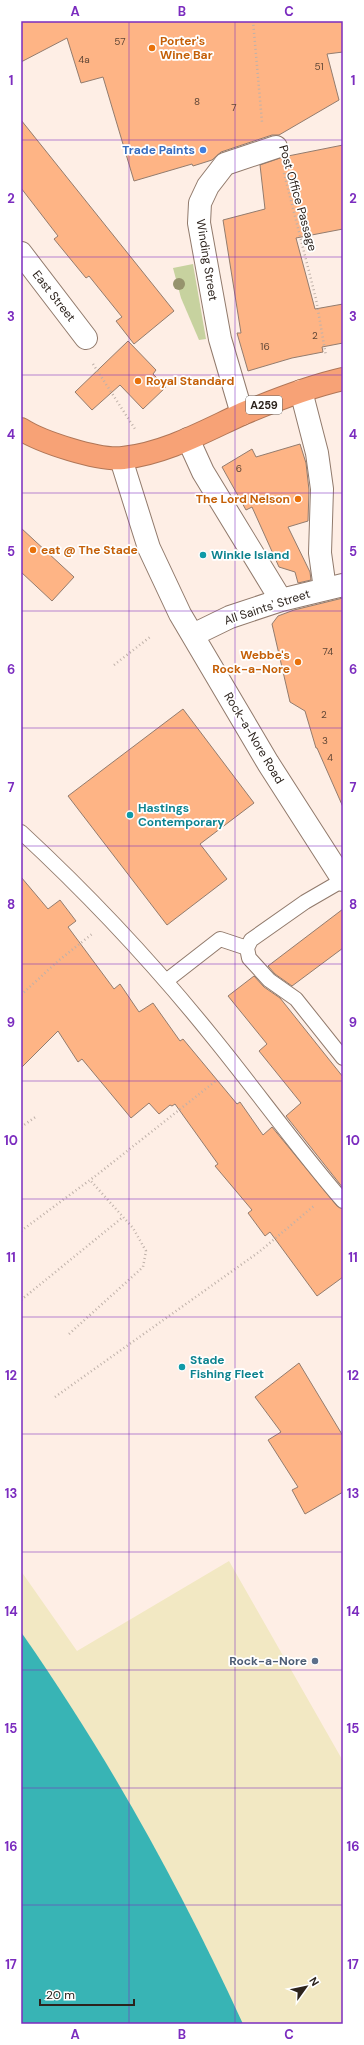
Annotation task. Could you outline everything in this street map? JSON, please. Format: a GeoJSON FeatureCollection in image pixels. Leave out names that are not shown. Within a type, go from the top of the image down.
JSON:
{"type":"FeatureCollection","features":[{"type":"Feature","properties":{"kind":"highway","name":"A259"},"geometry":{"type":"LineString","coordinates":[[21,429],[77,453],[121,458],[150,453],[188,440],[242,414],[301,391],[337,381]]}},
{"type":"Feature","properties":{"kind":"street","name":"Winding Street"},"geometry":{"type":"LineString","coordinates":[[242,414],[220,339],[200,223],[200,203],[208,186],[225,164],[276,147]]}},
{"type":"Feature","properties":{"kind":"street","name":"East Street"},"geometry":{"type":"LineString","coordinates":[[21,253],[86,338]]}},
{"type":"Feature","properties":{"kind":"street"},"geometry":{"type":"LineString","coordinates":[[301,391],[318,453],[322,489],[320,554],[334,587]]}},
{"type":"Feature","properties":{"kind":"street"},"geometry":{"type":"LineString","coordinates":[[188,440],[203,472],[281,600]]}},
{"type":"Feature","properties":{"kind":"street","name":"Rock-a-Nore Road"},"geometry":{"type":"LineString","coordinates":[[121,458],[149,548],[180,614],[268,763],[343,880]]}},
{"type":"Feature","properties":{"kind":"street","name":"All Saints' Street"},"geometry":{"type":"LineString","coordinates":[[193,635],[230,617],[281,600],[334,587]]}},
{"type":"Feature","properties":{"kind":"lane"},"geometry":{"type":"LineString","coordinates":[[21,832],[58,866],[166,981],[343,1201]]}},
{"type":"Feature","properties":{"kind":"lane"},"geometry":{"type":"LineString","coordinates":[[343,880],[305,902],[251,940],[248,948],[250,958],[269,980],[296,999],[343,1058]]}},
{"type":"Feature","properties":{"kind":"lane"},"geometry":{"type":"LineString","coordinates":[[166,981],[220,939],[248,948]]}},
{"type":"Feature","properties":{"kind":"path","name":"Post Office Passage"},"geometry":{"type":"LineString","coordinates":[[253,21],[262,128],[276,147],[337,381]]}},
{"type":"Feature","properties":{"kind":"path"},"geometry":{"type":"LineString","coordinates":[[86,338],[92,362],[150,453]]}},
{"type":"Feature","properties":{"kind":"path"},"geometry":{"type":"LineString","coordinates":[[114,665],[150,637]]}},
{"type":"Feature","properties":{"kind":"path"},"geometry":{"type":"LineString","coordinates":[[21,995],[58,961],[110,920]]}},
{"type":"Feature","properties":{"kind":"path"},"geometry":{"type":"LineString","coordinates":[[21,1231],[90,1180],[193,1097],[235,1066]]}},
{"type":"Feature","properties":{"kind":"path"},"geometry":{"type":"LineString","coordinates":[[21,1127],[36,1116]]}},
{"type":"Feature","properties":{"kind":"path"},"geometry":{"type":"LineString","coordinates":[[69,1334],[143,1267],[146,1251],[133,1228],[90,1180]]}},
{"type":"Feature","properties":{"kind":"path"},"geometry":{"type":"LineString","coordinates":[[55,1397],[259,1252],[333,1190]]}},
{"type":"Feature","properties":{"kind":"path"},"geometry":{"type":"LineString","coordinates":[[21,1300],[123,1217]]}},
{"type":"Feature","properties":{"kind":"green space"},"geometry":{"type":"Polygon","coordinates":[[[193,264],[206,339],[199,340],[181,298],[173,268],[193,264]]]}},
{"type":"Feature","properties":{"kind":"sand"},"geometry":{"type":"Polygon","coordinates":[[[229,1561],[343,1761],[343,2024],[21,2024],[21,1571],[77,1651],[229,1561]]]}},
{"type":"Feature","properties":{"kind":"water"},"geometry":{"type":"Polygon","coordinates":[[[21,1632],[84,1727],[141,1823],[194,1922],[243,2024],[21,2024],[21,1632]]]}},
{"type":"Feature","properties":{"kind":"building"},"geometry":{"type":"Polygon","coordinates":[[[21,21],[343,21],[343,52],[327,54],[339,100],[279,135],[272,135],[221,152],[212,160],[193,166],[192,164],[134,181],[103,77],[81,83],[67,38],[21,62],[21,21]]]}},
{"type":"Feature","properties":{"kind":"building"},"geometry":{"type":"Polygon","coordinates":[[[21,120],[174,311],[134,344],[116,321],[122,317],[89,276],[86,278],[54,239],[58,236],[21,188],[21,120]]]}},
{"type":"Feature","properties":{"kind":"building"},"geometry":{"type":"Polygon","coordinates":[[[343,145],[343,229],[296,238],[315,309],[343,304],[343,343],[322,347],[323,352],[292,358],[248,371],[237,333],[241,333],[223,220],[265,209],[260,165],[283,157],[343,145]]]}},
{"type":"Feature","properties":{"kind":"building","name":"Royal Standard"},"geometry":{"type":"Polygon","coordinates":[[[128,341],[156,370],[153,374],[166,387],[143,409],[120,385],[92,410],[75,392],[128,341]]]}},
{"type":"Feature","properties":{"kind":"building"},"geometry":{"type":"Polygon","coordinates":[[[300,444],[306,463],[309,490],[308,521],[288,527],[310,572],[311,580],[298,583],[295,572],[279,567],[252,507],[246,510],[222,467],[252,449],[256,457],[300,444]]]}},
{"type":"Feature","properties":{"kind":"building","name":"eat @ The Stade"},"geometry":{"type":"Polygon","coordinates":[[[21,528],[74,577],[52,601],[21,572],[21,528]]]}},
{"type":"Feature","properties":{"kind":"building"},"geometry":{"type":"Polygon","coordinates":[[[343,598],[343,807],[316,748],[305,711],[290,702],[272,624],[278,616],[294,610],[343,598]]]}},
{"type":"Feature","properties":{"kind":"building","name":"Hastings Contemporary"},"geometry":{"type":"Polygon","coordinates":[[[183,709],[254,803],[200,844],[227,879],[167,925],[68,796],[183,709]]]}},
{"type":"Feature","properties":{"kind":"building"},"geometry":{"type":"Polygon","coordinates":[[[21,877],[48,909],[60,900],[76,921],[68,927],[114,989],[120,984],[139,1012],[153,1003],[180,1041],[183,1039],[237,1104],[240,1102],[263,1135],[272,1127],[337,1206],[343,1209],[343,1277],[317,1296],[270,1232],[265,1236],[248,1213],[252,1210],[215,1166],[218,1164],[175,1104],[172,1106],[170,1105],[159,1114],[149,1103],[131,1118],[82,1059],[78,1062],[58,1031],[21,1068],[21,877]]]}},
{"type":"Feature","properties":{"kind":"building"},"geometry":{"type":"Polygon","coordinates":[[[343,909],[343,948],[292,986],[275,974],[268,966],[343,909]]]}},
{"type":"Feature","properties":{"kind":"building"},"geometry":{"type":"Polygon","coordinates":[[[254,976],[264,987],[280,998],[343,1077],[343,1188],[286,1116],[301,1103],[259,1051],[267,1044],[228,996],[254,976]]]}},
{"type":"Feature","properties":{"kind":"building"},"geometry":{"type":"Polygon","coordinates":[[[299,1363],[343,1436],[343,1492],[305,1514],[292,1490],[298,1487],[268,1440],[281,1432],[255,1397],[299,1363]]]}},
{"type":"Feature","properties":{"kind":"place","name":"Porter's Wine Bar"},"geometry":{"type":"Point","coordinates":[152,48]}},
{"type":"Feature","properties":{"kind":"place","name":"Trade Paints"},"geometry":{"type":"Point","coordinates":[203,150]}},
{"type":"Feature","properties":{"kind":"place","name":"Royal Standard"},"geometry":{"type":"Point","coordinates":[138,381]}},
{"type":"Feature","properties":{"kind":"place","name":"The Lord Nelson"},"geometry":{"type":"Point","coordinates":[298,499]}},
{"type":"Feature","properties":{"kind":"place","name":"eat @ The Stade"},"geometry":{"type":"Point","coordinates":[33,550]}},
{"type":"Feature","properties":{"kind":"place","name":"Winkle Island"},"geometry":{"type":"Point","coordinates":[203,555]}},
{"type":"Feature","properties":{"kind":"place","name":"Webbe's Rock-a-Nore"},"geometry":{"type":"Point","coordinates":[298,662]}},
{"type":"Feature","properties":{"kind":"place","name":"Hastings Contemporary"},"geometry":{"type":"Point","coordinates":[130,815]}},
{"type":"Feature","properties":{"kind":"place","name":"Stade Fishing Fleet"},"geometry":{"type":"Point","coordinates":[182,1367]}},
{"type":"Feature","properties":{"kind":"place","name":"Rock-a-Nore"},"geometry":{"type":"Point","coordinates":[315,1661]}}]}
